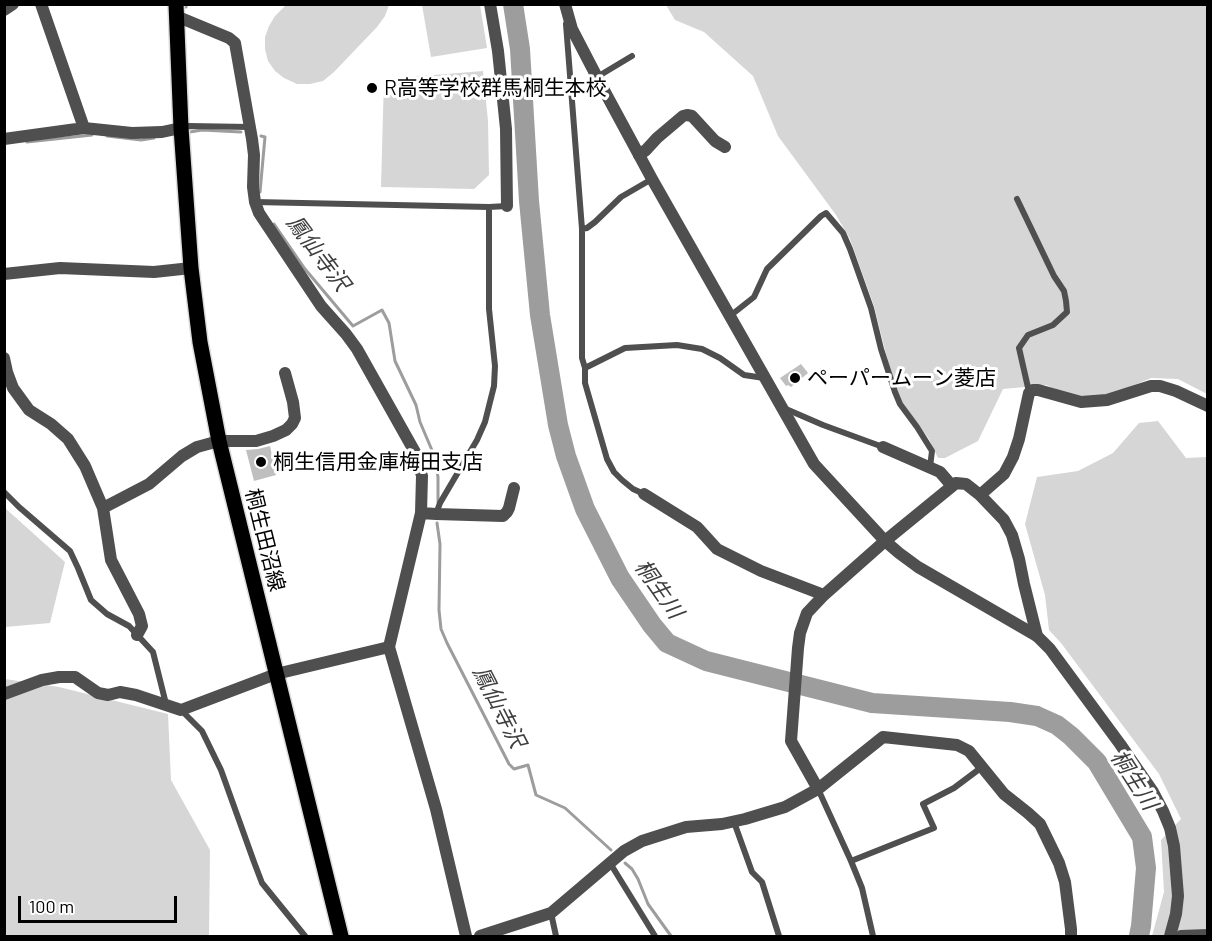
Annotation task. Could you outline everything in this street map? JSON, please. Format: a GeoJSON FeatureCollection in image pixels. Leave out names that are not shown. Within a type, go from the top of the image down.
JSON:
{"type":"FeatureCollection","features":[{"type":"Feature","properties":{"kind":"main road","name":"桐生田沼線"},"geometry":{"type":"LineString","coordinates":[[176,10],[181,128],[191,268],[200,342],[219,441],[341,936]]}},
{"type":"Feature","properties":{"kind":"street"},"geometry":{"type":"LineString","coordinates":[[4,10],[13,4]]}},
{"type":"Feature","properties":{"kind":"street"},"geometry":{"type":"LineString","coordinates":[[41,4],[84,128]]}},
{"type":"Feature","properties":{"kind":"street"},"geometry":{"type":"LineString","coordinates":[[490,4],[498,51],[506,129],[507,206]]}},
{"type":"Feature","properties":{"kind":"street"},"geometry":{"type":"LineString","coordinates":[[565,6],[572,29],[652,179],[814,464],[885,541],[899,553],[918,567],[1037,636],[1050,649],[1153,792],[1170,828],[1174,846],[1178,883],[1176,914],[1170,936]]}},
{"type":"Feature","properties":{"kind":"street"},"geometry":{"type":"LineString","coordinates":[[176,10],[235,43],[254,155],[253,187],[259,213],[321,306],[357,349],[407,436],[423,476],[421,513],[389,647],[436,809],[466,936]]}},
{"type":"Feature","properties":{"kind":"street"},"geometry":{"type":"LineString","coordinates":[[639,155],[687,115],[692,116],[725,147]]}},
{"type":"Feature","properties":{"kind":"street"},"geometry":{"type":"LineString","coordinates":[[4,139],[84,128],[132,134],[181,128]]}},
{"type":"Feature","properties":{"kind":"street"},"geometry":{"type":"LineString","coordinates":[[4,274],[60,267],[154,272],[191,268]]}},
{"type":"Feature","properties":{"kind":"street"},"geometry":{"type":"LineString","coordinates":[[4,358],[7,380],[29,410],[51,424],[68,439],[85,466],[103,508],[111,560],[139,614],[142,626],[137,635]]}},
{"type":"Feature","properties":{"kind":"street"},"geometry":{"type":"LineString","coordinates":[[103,508],[149,484],[182,456],[197,447],[219,441],[256,441],[286,430],[295,418],[295,412],[285,373]]}},
{"type":"Feature","properties":{"kind":"street"},"geometry":{"type":"LineString","coordinates":[[980,495],[1004,474],[1013,457],[1029,393],[1033,390],[1081,402],[1107,400],[1150,386],[1160,386],[1208,406]]}},
{"type":"Feature","properties":{"kind":"street"},"geometry":{"type":"LineString","coordinates":[[883,447],[940,472],[952,486]]}},
{"type":"Feature","properties":{"kind":"street"},"geometry":{"type":"LineString","coordinates":[[818,789],[790,741],[798,648],[807,613],[885,541],[956,483],[966,484],[980,495],[1004,520],[1012,535],[1037,636]]}},
{"type":"Feature","properties":{"kind":"street"},"geometry":{"type":"LineString","coordinates":[[421,513],[503,516],[509,508],[514,488]]}},
{"type":"Feature","properties":{"kind":"street"},"geometry":{"type":"LineString","coordinates":[[644,494],[697,527],[717,549],[761,571],[824,595]]}},
{"type":"Feature","properties":{"kind":"street"},"geometry":{"type":"LineString","coordinates":[[4,694],[42,680],[75,677],[98,693],[108,695],[120,692],[136,695],[181,710],[276,674],[389,647]]}},
{"type":"Feature","properties":{"kind":"street"},"geometry":{"type":"LineString","coordinates":[[480,936],[551,914],[624,851],[642,841],[686,827],[735,822],[785,807],[818,789],[883,737],[957,746],[969,751],[1004,794],[1040,825],[1059,863],[1065,882],[1071,936]]}},
{"type":"Feature","properties":{"kind":"street"},"geometry":{"type":"LineString","coordinates":[[1181,936],[1208,935]]}},
{"type":"Feature","properties":{"kind":"lane"},"geometry":{"type":"LineString","coordinates":[[565,6],[582,230],[582,358],[585,382],[608,459],[615,472],[633,489],[644,494]]}},
{"type":"Feature","properties":{"kind":"lane"},"geometry":{"type":"LineString","coordinates":[[597,77],[632,56]]}},
{"type":"Feature","properties":{"kind":"lane"},"geometry":{"type":"LineString","coordinates":[[181,128],[188,126],[250,127]]}},
{"type":"Feature","properties":{"kind":"lane"},"geometry":{"type":"LineString","coordinates":[[582,230],[595,222],[621,197],[652,179]]}},
{"type":"Feature","properties":{"kind":"lane"},"geometry":{"type":"LineString","coordinates":[[1017,199],[1054,276],[1064,291],[1066,301],[1066,312],[1053,325],[1028,335],[1019,348],[1029,393]]}},
{"type":"Feature","properties":{"kind":"lane"},"geometry":{"type":"LineString","coordinates":[[255,202],[507,206]]}},
{"type":"Feature","properties":{"kind":"lane"},"geometry":{"type":"LineString","coordinates":[[436,514],[440,503],[477,440],[485,422],[494,386],[495,366],[489,309],[489,207]]}},
{"type":"Feature","properties":{"kind":"lane"},"geometry":{"type":"LineString","coordinates":[[730,316],[754,297],[767,269],[826,213],[843,233],[850,249],[871,308],[895,392],[900,404],[932,451],[930,467]]}},
{"type":"Feature","properties":{"kind":"lane"},"geometry":{"type":"LineString","coordinates":[[585,368],[625,348],[677,345],[702,349],[720,358],[744,375],[766,378]]}},
{"type":"Feature","properties":{"kind":"lane"},"geometry":{"type":"LineString","coordinates":[[782,407],[823,426],[883,447]]}},
{"type":"Feature","properties":{"kind":"lane"},"geometry":{"type":"LineString","coordinates":[[4,492],[70,551],[91,600],[107,614],[129,626],[153,652],[166,704]]}},
{"type":"Feature","properties":{"kind":"lane"},"geometry":{"type":"LineString","coordinates":[[181,710],[202,731],[221,770],[262,883],[305,936]]}},
{"type":"Feature","properties":{"kind":"lane"},"geometry":{"type":"LineString","coordinates":[[851,861],[934,828],[923,804],[954,788],[982,766]]}},
{"type":"Feature","properties":{"kind":"lane"},"geometry":{"type":"LineString","coordinates":[[818,789],[862,888],[873,936]]}},
{"type":"Feature","properties":{"kind":"lane"},"geometry":{"type":"LineString","coordinates":[[735,822],[752,872],[762,882],[779,936]]}},
{"type":"Feature","properties":{"kind":"lane"},"geometry":{"type":"LineString","coordinates":[[610,863],[655,936]]}},
{"type":"Feature","properties":{"kind":"lane"},"geometry":{"type":"LineString","coordinates":[[551,914],[556,936]]}},
{"type":"Feature","properties":{"kind":"shaded area"},"geometry":{"type":"Polygon","coordinates":[[[286,5],[389,5],[377,27],[334,72],[323,81],[297,84],[275,71],[268,61],[265,49],[265,37],[269,26],[286,5]]]}},
{"type":"Feature","properties":{"kind":"shaded area"},"geometry":{"type":"Polygon","coordinates":[[[422,5],[480,5],[487,48],[431,57],[422,5]]]}},
{"type":"Feature","properties":{"kind":"shaded area"},"geometry":{"type":"Polygon","coordinates":[[[666,5],[1207,5],[1207,394],[1178,379],[1151,378],[1091,404],[1046,385],[1003,389],[978,441],[945,458],[938,458],[929,439],[902,402],[891,374],[874,306],[850,239],[836,215],[778,136],[753,76],[704,32],[675,20],[666,5]]]}},
{"type":"Feature","properties":{"kind":"shaded area"},"geometry":{"type":"Polygon","coordinates":[[[483,71],[488,121],[489,175],[474,189],[381,187],[384,79],[483,71]]]}},
{"type":"Feature","properties":{"kind":"shaded area"},"geometry":{"type":"Polygon","coordinates":[[[1158,421],[1186,458],[1207,457],[1207,936],[1152,936],[1164,892],[1161,840],[1181,819],[1159,774],[1049,630],[1045,595],[1025,524],[1037,477],[1078,471],[1113,453],[1139,423],[1158,421]]]}},
{"type":"Feature","properties":{"kind":"shaded area"},"geometry":{"type":"Polygon","coordinates":[[[4,507],[65,562],[50,623],[5,627],[4,507]]]}},
{"type":"Feature","properties":{"kind":"shaded area"},"geometry":{"type":"Polygon","coordinates":[[[5,679],[59,687],[168,714],[171,780],[210,850],[209,936],[5,936],[5,679]]]}},
{"type":"Feature","properties":{"kind":"building"},"geometry":{"type":"Polygon","coordinates":[[[801,364],[808,373],[791,387],[786,386],[780,378],[801,364]]]}},
{"type":"Feature","properties":{"kind":"building"},"geometry":{"type":"Polygon","coordinates":[[[270,446],[276,475],[254,481],[246,450],[270,446]]]}},
{"type":"Feature","properties":{"kind":"waterway","name":"桐生川"},"geometry":{"type":"LineString","coordinates":[[513,4],[520,49],[529,201],[540,315],[558,425],[566,456],[585,509],[620,578],[667,643],[706,661],[872,703],[1010,712],[1037,716],[1057,725],[1097,762],[1142,837],[1146,868],[1139,936]]}},
{"type":"Feature","properties":{"kind":"waterway","name":"鳳仙寺沢"},"geometry":{"type":"LineString","coordinates":[[190,132],[202,130],[241,132]]}},
{"type":"Feature","properties":{"kind":"waterway","name":"鳳仙寺沢"},"geometry":{"type":"LineString","coordinates":[[27,142],[92,135]]}},
{"type":"Feature","properties":{"kind":"waterway","name":"鳳仙寺沢"},"geometry":{"type":"LineString","coordinates":[[107,136],[141,140],[154,138]]}},
{"type":"Feature","properties":{"kind":"waterway","name":"鳳仙寺沢"},"geometry":{"type":"LineString","coordinates":[[260,192],[265,137],[261,136]]}},
{"type":"Feature","properties":{"kind":"waterway","name":"鳳仙寺沢"},"geometry":{"type":"LineString","coordinates":[[274,224],[305,269],[353,326],[382,310],[389,323],[395,361],[416,405],[420,422],[434,455],[438,477],[438,502]]}},
{"type":"Feature","properties":{"kind":"waterway","name":"鳳仙寺沢"},"geometry":{"type":"LineString","coordinates":[[437,523],[440,544],[441,629],[509,764],[514,769],[528,765],[536,795],[565,808],[611,850]]}},
{"type":"Feature","properties":{"kind":"waterway","name":"鳳仙寺沢"},"geometry":{"type":"LineString","coordinates":[[625,863],[632,869],[648,904],[671,936]]}},
{"type":"Feature","properties":{"kind":"place","name":"R高等学校群馬桐生本校"},"geometry":{"type":"Point","coordinates":[372,88]}},
{"type":"Feature","properties":{"kind":"place","name":"ペーパームーン菱店"},"geometry":{"type":"Point","coordinates":[795,378]}},
{"type":"Feature","properties":{"kind":"place","name":"桐生信用金庫梅田支店"},"geometry":{"type":"Point","coordinates":[261,462]}}]}
